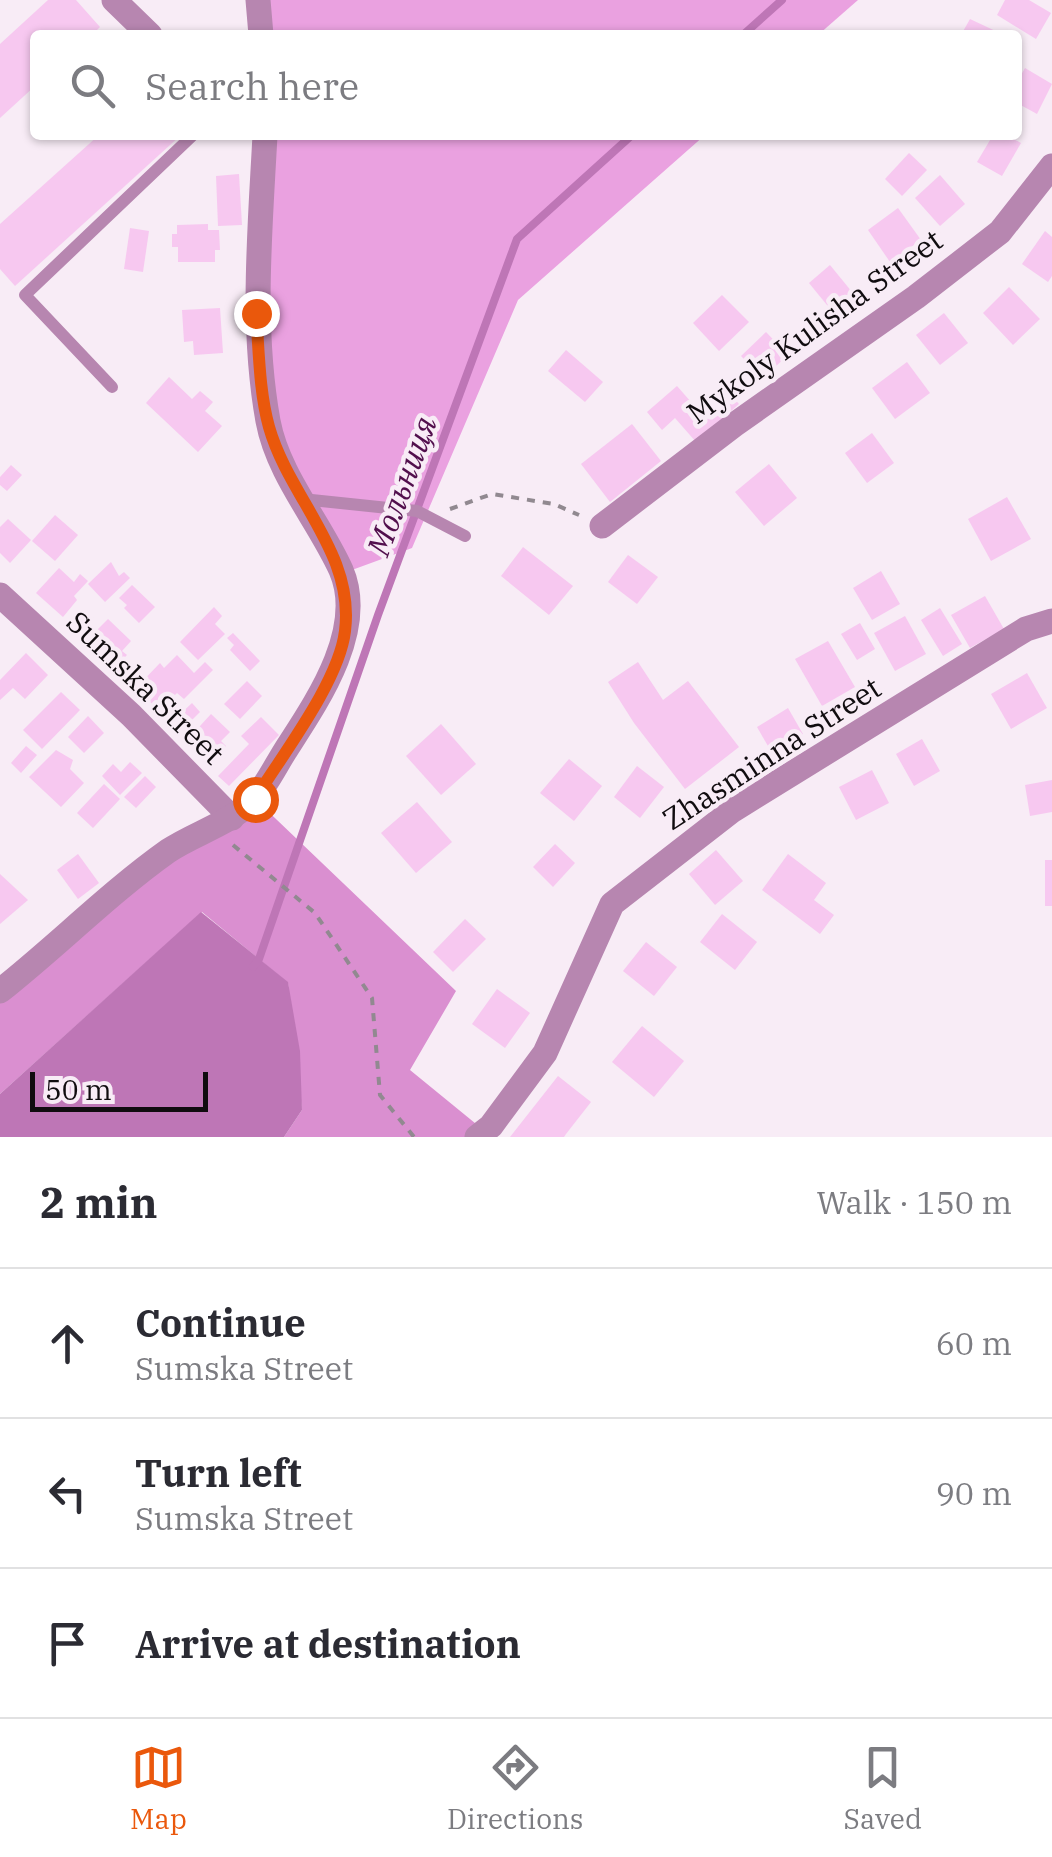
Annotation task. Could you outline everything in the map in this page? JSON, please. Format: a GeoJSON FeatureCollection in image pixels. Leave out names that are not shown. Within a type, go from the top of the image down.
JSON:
{"type":"FeatureCollection","features":[{"type":"Feature","properties":{"kind":"street"},"geometry":{"type":"LineString","coordinates":[[114,0],[145,30]]}},
{"type":"Feature","properties":{"kind":"street"},"geometry":{"type":"LineString","coordinates":[[258,0],[261,30]]}},
{"type":"Feature","properties":{"kind":"street"},"geometry":{"type":"LineString","coordinates":[[0,992],[168,852],[255,799],[313,708],[332,672],[345,634],[342,574],[269,427],[256,313],[265,140]]}},
{"type":"Feature","properties":{"kind":"street","name":"Mykoly Kulisha Street"},"geometry":{"type":"LineString","coordinates":[[602,526],[1000,232],[1052,166]]}},
{"type":"Feature","properties":{"kind":"street","name":"Sumska Street"},"geometry":{"type":"LineString","coordinates":[[0,594],[131,715],[221,822]]}},
{"type":"Feature","properties":{"kind":"street","name":"Zhasminna Street"},"geometry":{"type":"LineString","coordinates":[[477,1137],[492,1126],[544,1053],[612,904],[734,810],[1026,629],[1052,621]]}},
{"type":"Feature","properties":{"kind":"lane"},"geometry":{"type":"LineString","coordinates":[[112,387],[25,295],[188,140]]}},
{"type":"Feature","properties":{"kind":"lane"},"geometry":{"type":"LineString","coordinates":[[302,499],[417,511],[465,536]]}},
{"type":"Feature","properties":{"kind":"path"},"geometry":{"type":"LineString","coordinates":[[428,516],[492,494],[554,504],[602,526]]}},
{"type":"Feature","properties":{"kind":"path"},"geometry":{"type":"LineString","coordinates":[[221,822],[315,913],[372,998],[380,1095],[414,1137]]}},
{"type":"Feature","properties":{"kind":"shaded area"},"geometry":{"type":"Polygon","coordinates":[[[263,0],[858,0],[824,30],[264,30],[263,0]]]}},
{"type":"Feature","properties":{"kind":"shaded area"},"geometry":{"type":"Polygon","coordinates":[[[264,140],[699,140],[518,300],[412,548],[341,574],[269,427],[264,140]]]}},
{"type":"Feature","properties":{"kind":"shaded area"},"geometry":{"type":"Polygon","coordinates":[[[254,798],[456,991],[410,1070],[481,1128],[470,1137],[284,1137],[302,1110],[288,983],[202,912],[0,1094],[0,991],[254,798]]]}},
{"type":"Feature","properties":{"kind":"shaded area"},"geometry":{"type":"Polygon","coordinates":[[[201,912],[288,982],[300,1051],[302,1110],[284,1137],[0,1137],[0,1094],[201,912]]]}},
{"type":"Feature","properties":{"kind":"building"},"geometry":{"type":"Polygon","coordinates":[[[48,0],[76,0],[100,27],[30,30],[30,91],[0,118],[0,44],[48,0]]]}},
{"type":"Feature","properties":{"kind":"building"},"geometry":{"type":"Polygon","coordinates":[[[1005,0],[1029,0],[1051,13],[1036,39],[997,15],[1005,0]]]}},
{"type":"Feature","properties":{"kind":"building"},"geometry":{"type":"Polygon","coordinates":[[[970,19],[993,30],[964,30],[970,19]]]}},
{"type":"Feature","properties":{"kind":"building"},"geometry":{"type":"Polygon","coordinates":[[[1025,68],[1052,84],[1037,114],[1022,106],[1025,68]]]}},
{"type":"Feature","properties":{"kind":"building"},"geometry":{"type":"Polygon","coordinates":[[[93,140],[176,140],[15,286],[0,269],[0,224],[93,140]]]}},
{"type":"Feature","properties":{"kind":"building"},"geometry":{"type":"Polygon","coordinates":[[[990,140],[1021,143],[1002,176],[977,162],[990,140]]]}},
{"type":"Feature","properties":{"kind":"building"},"geometry":{"type":"Polygon","coordinates":[[[909,153],[927,170],[902,196],[885,179],[909,153]]]}},
{"type":"Feature","properties":{"kind":"building"},"geometry":{"type":"Polygon","coordinates":[[[239,174],[242,225],[218,226],[216,176],[239,174]]]}},
{"type":"Feature","properties":{"kind":"building"},"geometry":{"type":"Polygon","coordinates":[[[940,175],[965,204],[940,226],[915,198],[940,175]]]}},
{"type":"Feature","properties":{"kind":"building"},"geometry":{"type":"Polygon","coordinates":[[[898,208],[921,240],[890,262],[868,230],[898,208]]]}},
{"type":"Feature","properties":{"kind":"building"},"geometry":{"type":"Polygon","coordinates":[[[208,224],[208,230],[219,230],[220,250],[215,250],[215,262],[178,262],[178,247],[172,247],[177,225],[208,224]]]}},
{"type":"Feature","properties":{"kind":"building"},"geometry":{"type":"Polygon","coordinates":[[[130,228],[149,231],[143,272],[124,269],[130,228]]]}},
{"type":"Feature","properties":{"kind":"building"},"geometry":{"type":"Polygon","coordinates":[[[1045,231],[1052,237],[1052,276],[1048,282],[1022,264],[1045,231]]]}},
{"type":"Feature","properties":{"kind":"building"},"geometry":{"type":"Polygon","coordinates":[[[830,265],[852,292],[831,310],[809,283],[830,265]]]}},
{"type":"Feature","properties":{"kind":"building"},"geometry":{"type":"Polygon","coordinates":[[[1009,287],[1040,319],[1013,345],[983,313],[1009,287]]]}},
{"type":"Feature","properties":{"kind":"building"},"geometry":{"type":"Polygon","coordinates":[[[722,295],[749,322],[719,351],[693,323],[722,295]]]}},
{"type":"Feature","properties":{"kind":"building"},"geometry":{"type":"Polygon","coordinates":[[[220,308],[223,353],[194,355],[193,341],[184,342],[182,310],[220,308]]]}},
{"type":"Feature","properties":{"kind":"building"},"geometry":{"type":"Polygon","coordinates":[[[944,313],[968,343],[940,365],[916,335],[944,313]]]}},
{"type":"Feature","properties":{"kind":"building"},"geometry":{"type":"Polygon","coordinates":[[[766,332],[788,355],[762,379],[741,356],[766,332]]]}},
{"type":"Feature","properties":{"kind":"building"},"geometry":{"type":"Polygon","coordinates":[[[566,350],[603,382],[585,402],[548,371],[566,350]]]}},
{"type":"Feature","properties":{"kind":"building"},"geometry":{"type":"Polygon","coordinates":[[[907,362],[930,393],[895,419],[872,388],[907,362]]]}},
{"type":"Feature","properties":{"kind":"building"},"geometry":{"type":"Polygon","coordinates":[[[169,377],[192,399],[200,391],[213,402],[205,411],[222,426],[198,452],[146,403],[169,377]]]}},
{"type":"Feature","properties":{"kind":"building"},"geometry":{"type":"Polygon","coordinates":[[[677,386],[698,410],[724,387],[739,404],[696,442],[675,418],[662,430],[647,412],[677,386]]]}},
{"type":"Feature","properties":{"kind":"building"},"geometry":{"type":"Polygon","coordinates":[[[632,424],[661,461],[610,502],[581,464],[632,424]]]}},
{"type":"Feature","properties":{"kind":"building"},"geometry":{"type":"Polygon","coordinates":[[[872,433],[894,463],[867,483],[845,453],[872,433]]]}},
{"type":"Feature","properties":{"kind":"building"},"geometry":{"type":"Polygon","coordinates":[[[769,464],[797,498],[764,526],[735,492],[769,464]]]}},
{"type":"Feature","properties":{"kind":"building"},"geometry":{"type":"Polygon","coordinates":[[[11,465],[22,475],[7,491],[0,485],[0,477],[11,465]]]}},
{"type":"Feature","properties":{"kind":"building"},"geometry":{"type":"Polygon","coordinates":[[[1007,497],[1031,539],[991,561],[968,519],[1007,497]]]}},
{"type":"Feature","properties":{"kind":"building"},"geometry":{"type":"Polygon","coordinates":[[[55,515],[78,535],[55,561],[32,541],[55,515]]]}},
{"type":"Feature","properties":{"kind":"building"},"geometry":{"type":"Polygon","coordinates":[[[8,519],[31,540],[10,563],[0,553],[0,527],[8,519]]]}},
{"type":"Feature","properties":{"kind":"building"},"geometry":{"type":"Polygon","coordinates":[[[523,547],[573,586],[549,615],[501,576],[523,547]]]}},
{"type":"Feature","properties":{"kind":"building"},"geometry":{"type":"Polygon","coordinates":[[[628,555],[658,577],[637,604],[608,582],[628,555]]]}},
{"type":"Feature","properties":{"kind":"building"},"geometry":{"type":"Polygon","coordinates":[[[111,562],[119,576],[124,572],[130,578],[105,602],[88,584],[111,562]]]}},
{"type":"Feature","properties":{"kind":"building"},"geometry":{"type":"Polygon","coordinates":[[[59,568],[74,582],[80,574],[88,581],[63,617],[36,593],[59,568]]]}},
{"type":"Feature","properties":{"kind":"building"},"geometry":{"type":"Polygon","coordinates":[[[881,571],[900,604],[872,620],[853,588],[881,571]]]}},
{"type":"Feature","properties":{"kind":"building"},"geometry":{"type":"Polygon","coordinates":[[[132,585],[155,607],[139,623],[119,598],[132,585]]]}},
{"type":"Feature","properties":{"kind":"building"},"geometry":{"type":"Polygon","coordinates":[[[985,596],[1004,629],[970,648],[951,615],[985,596]]]}},
{"type":"Feature","properties":{"kind":"building"},"geometry":{"type":"Polygon","coordinates":[[[214,607],[222,616],[215,624],[225,634],[198,660],[180,642],[214,607]]]}},
{"type":"Feature","properties":{"kind":"building"},"geometry":{"type":"Polygon","coordinates":[[[940,608],[962,644],[943,656],[921,620],[940,608]]]}},
{"type":"Feature","properties":{"kind":"building"},"geometry":{"type":"Polygon","coordinates":[[[905,616],[926,654],[895,671],[874,633],[905,616]]]}},
{"type":"Feature","properties":{"kind":"building"},"geometry":{"type":"Polygon","coordinates":[[[108,619],[131,641],[122,651],[127,655],[122,660],[117,655],[110,663],[86,641],[108,619]]]}},
{"type":"Feature","properties":{"kind":"building"},"geometry":{"type":"Polygon","coordinates":[[[860,623],[875,649],[857,660],[841,634],[860,623]]]}},
{"type":"Feature","properties":{"kind":"building"},"geometry":{"type":"Polygon","coordinates":[[[233,633],[260,661],[250,671],[230,650],[234,645],[227,638],[233,633]]]}},
{"type":"Feature","properties":{"kind":"building"},"geometry":{"type":"Polygon","coordinates":[[[828,641],[855,687],[822,706],[795,659],[828,641]]]}},
{"type":"Feature","properties":{"kind":"building"},"geometry":{"type":"Polygon","coordinates":[[[26,653],[48,675],[25,699],[13,688],[0,700],[0,680],[26,653]]]}},
{"type":"Feature","properties":{"kind":"building"},"geometry":{"type":"Polygon","coordinates":[[[177,655],[194,673],[205,662],[213,670],[184,699],[177,693],[159,711],[136,688],[160,663],[164,668],[177,655]]]}},
{"type":"Feature","properties":{"kind":"building"},"geometry":{"type":"Polygon","coordinates":[[[638,662],[663,700],[688,681],[739,747],[685,789],[608,682],[638,662]]]}},
{"type":"Feature","properties":{"kind":"building"},"geometry":{"type":"Polygon","coordinates":[[[1027,673],[1047,708],[1011,729],[991,694],[1027,673]]]}},
{"type":"Feature","properties":{"kind":"building"},"geometry":{"type":"Polygon","coordinates":[[[247,681],[262,696],[240,719],[224,704],[247,681]]]}},
{"type":"Feature","properties":{"kind":"building"},"geometry":{"type":"Polygon","coordinates":[[[61,692],[80,710],[42,749],[23,730],[61,692]]]}},
{"type":"Feature","properties":{"kind":"building"},"geometry":{"type":"Polygon","coordinates":[[[192,703],[200,712],[183,729],[174,720],[192,703]]]}},
{"type":"Feature","properties":{"kind":"building"},"geometry":{"type":"Polygon","coordinates":[[[788,708],[803,734],[772,753],[757,727],[788,708]]]}},
{"type":"Feature","properties":{"kind":"building"},"geometry":{"type":"Polygon","coordinates":[[[211,714],[230,732],[221,741],[226,746],[212,760],[189,738],[211,714]]]}},
{"type":"Feature","properties":{"kind":"building"},"geometry":{"type":"Polygon","coordinates":[[[88,716],[104,733],[84,753],[68,737],[88,716]]]}},
{"type":"Feature","properties":{"kind":"building"},"geometry":{"type":"Polygon","coordinates":[[[261,717],[279,735],[229,786],[218,776],[249,744],[241,736],[261,717]]]}},
{"type":"Feature","properties":{"kind":"building"},"geometry":{"type":"Polygon","coordinates":[[[441,724],[476,764],[441,795],[406,756],[441,724]]]}},
{"type":"Feature","properties":{"kind":"building"},"geometry":{"type":"Polygon","coordinates":[[[922,739],[940,771],[914,786],[896,754],[922,739]]]}},
{"type":"Feature","properties":{"kind":"building"},"geometry":{"type":"Polygon","coordinates":[[[26,746],[37,755],[21,773],[11,763],[26,746]]]}},
{"type":"Feature","properties":{"kind":"building"},"geometry":{"type":"Polygon","coordinates":[[[56,750],[73,760],[70,769],[84,783],[61,807],[29,777],[56,750]]]}},
{"type":"Feature","properties":{"kind":"building"},"geometry":{"type":"Polygon","coordinates":[[[569,759],[602,786],[574,821],[540,793],[569,759]]]}},
{"type":"Feature","properties":{"kind":"building"},"geometry":{"type":"Polygon","coordinates":[[[130,762],[142,773],[120,795],[102,776],[113,764],[121,772],[130,762]]]}},
{"type":"Feature","properties":{"kind":"building"},"geometry":{"type":"Polygon","coordinates":[[[637,766],[664,787],[640,818],[614,797],[637,766]]]}},
{"type":"Feature","properties":{"kind":"building"},"geometry":{"type":"Polygon","coordinates":[[[872,770],[889,803],[856,820],[839,787],[872,770]]]}},
{"type":"Feature","properties":{"kind":"building"},"geometry":{"type":"Polygon","coordinates":[[[145,776],[156,787],[136,808],[124,797],[145,776]]]}},
{"type":"Feature","properties":{"kind":"building"},"geometry":{"type":"Polygon","coordinates":[[[1052,780],[1052,812],[1030,816],[1025,785],[1052,780]]]}},
{"type":"Feature","properties":{"kind":"building"},"geometry":{"type":"Polygon","coordinates":[[[104,784],[120,799],[93,828],[77,813],[104,784]]]}},
{"type":"Feature","properties":{"kind":"building"},"geometry":{"type":"Polygon","coordinates":[[[417,802],[452,842],[416,873],[381,833],[417,802]]]}},
{"type":"Feature","properties":{"kind":"building"},"geometry":{"type":"Polygon","coordinates":[[[555,844],[575,863],[553,887],[533,867],[555,844]]]}},
{"type":"Feature","properties":{"kind":"building"},"geometry":{"type":"Polygon","coordinates":[[[716,850],[743,881],[715,905],[689,874],[716,850]]]}},
{"type":"Feature","properties":{"kind":"building"},"geometry":{"type":"Polygon","coordinates":[[[78,854],[99,883],[78,899],[57,870],[78,854]]]}},
{"type":"Feature","properties":{"kind":"building"},"geometry":{"type":"Polygon","coordinates":[[[788,854],[826,883],[814,900],[834,915],[820,934],[762,890],[788,854]]]}},
{"type":"Feature","properties":{"kind":"building"},"geometry":{"type":"Polygon","coordinates":[[[1045,860],[1052,860],[1052,906],[1045,906],[1045,860]]]}},
{"type":"Feature","properties":{"kind":"building"},"geometry":{"type":"Polygon","coordinates":[[[0,874],[28,900],[0,924],[0,874]]]}},
{"type":"Feature","properties":{"kind":"building"},"geometry":{"type":"Polygon","coordinates":[[[722,914],[757,942],[735,970],[700,942],[722,914]]]}},
{"type":"Feature","properties":{"kind":"building"},"geometry":{"type":"Polygon","coordinates":[[[465,919],[486,939],[453,972],[433,952],[465,919]]]}},
{"type":"Feature","properties":{"kind":"building"},"geometry":{"type":"Polygon","coordinates":[[[646,942],[677,967],[654,996],[623,971],[646,942]]]}},
{"type":"Feature","properties":{"kind":"building"},"geometry":{"type":"Polygon","coordinates":[[[497,989],[530,1013],[505,1048],[472,1024],[497,989]]]}},
{"type":"Feature","properties":{"kind":"building"},"geometry":{"type":"Polygon","coordinates":[[[642,1026],[684,1061],[654,1097],[612,1062],[642,1026]]]}},
{"type":"Feature","properties":{"kind":"building"},"geometry":{"type":"Polygon","coordinates":[[[558,1076],[591,1102],[564,1137],[510,1137],[558,1076]]]}},
{"type":"Feature","properties":{"kind":"waterway","name":"Мольниця"},"geometry":{"type":"LineString","coordinates":[[749,30],[782,0]]}},
{"type":"Feature","properties":{"kind":"waterway","name":"Мольниця"},"geometry":{"type":"LineString","coordinates":[[253,967],[517,239],[626,140]]}},
{"type":"Feature","properties":{"kind":"route"},"geometry":{"type":"LineString","coordinates":[[255,799],[332,672],[345,634],[346,600],[342,574],[286,469],[269,427],[256,313]]}}]}
